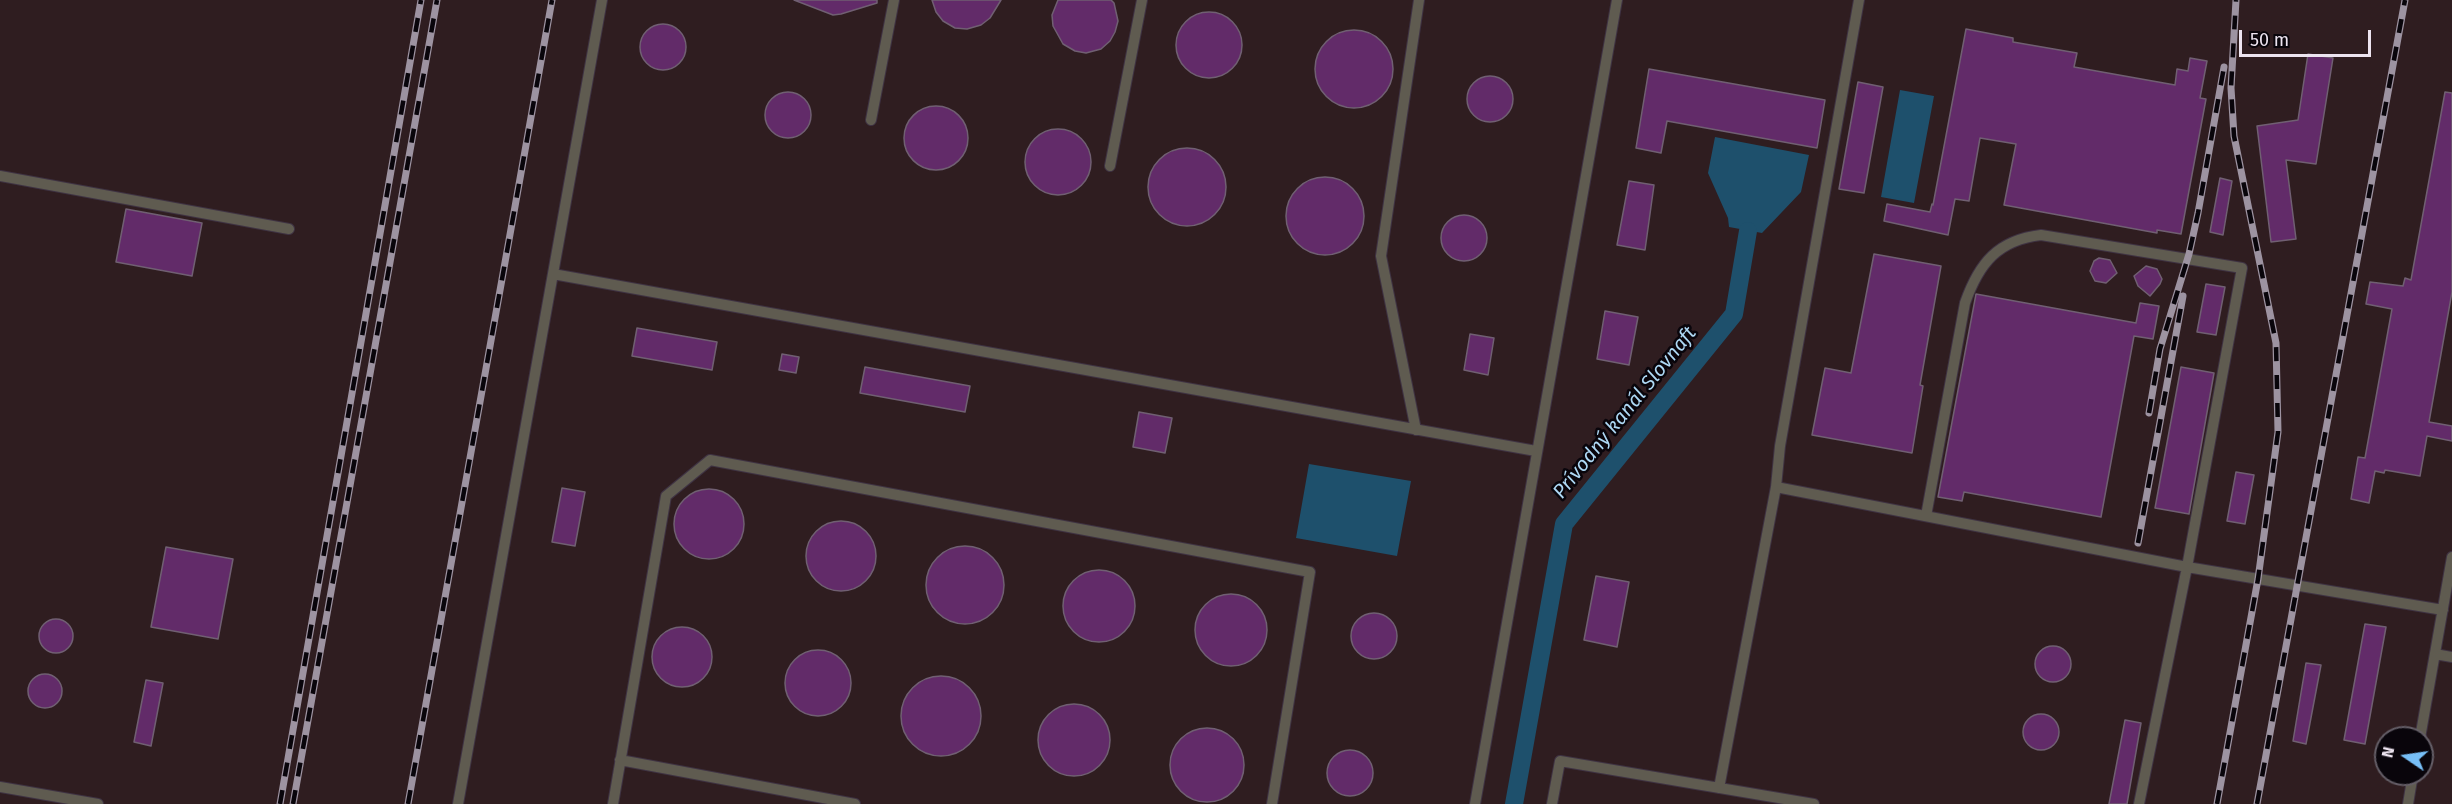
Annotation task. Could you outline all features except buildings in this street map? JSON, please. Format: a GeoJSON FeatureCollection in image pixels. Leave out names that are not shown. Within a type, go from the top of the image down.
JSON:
{"type":"FeatureCollection","features":[{"type":"Feature","properties":{"kind":"lane"},"geometry":{"type":"LineString","coordinates":[[458,804],[602,0]]}},
{"type":"Feature","properties":{"kind":"lane"},"geometry":{"type":"LineString","coordinates":[[871,120],[894,0]]}},
{"type":"Feature","properties":{"kind":"lane"},"geometry":{"type":"LineString","coordinates":[[1110,166],[1142,0]]}},
{"type":"Feature","properties":{"kind":"lane"},"geometry":{"type":"LineString","coordinates":[[1416,430],[1381,256],[1419,0]]}},
{"type":"Feature","properties":{"kind":"lane"},"geometry":{"type":"LineString","coordinates":[[1475,804],[1617,0]]}},
{"type":"Feature","properties":{"kind":"lane"},"geometry":{"type":"LineString","coordinates":[[1719,788],[1776,487],[1782,434],[1859,0]]}},
{"type":"Feature","properties":{"kind":"lane"},"geometry":{"type":"LineString","coordinates":[[0,176],[289,229]]}},
{"type":"Feature","properties":{"kind":"lane"},"geometry":{"type":"LineString","coordinates":[[1926,516],[1965,303],[1976,278],[1994,252],[2024,237],[2041,235],[2242,268],[2187,567],[2139,804]]}},
{"type":"Feature","properties":{"kind":"lane"},"geometry":{"type":"LineString","coordinates":[[553,274],[1536,451]]}},
{"type":"Feature","properties":{"kind":"lane"},"geometry":{"type":"LineString","coordinates":[[613,804],[666,496],[710,460],[1310,572],[1272,804]]}},
{"type":"Feature","properties":{"kind":"lane"},"geometry":{"type":"LineString","coordinates":[[1776,487],[2187,567],[2442,610]]}},
{"type":"Feature","properties":{"kind":"lane"},"geometry":{"type":"LineString","coordinates":[[2422,726],[2452,557]]}},
{"type":"Feature","properties":{"kind":"lane"},"geometry":{"type":"LineString","coordinates":[[2435,654],[2452,657]]}},
{"type":"Feature","properties":{"kind":"lane"},"geometry":{"type":"LineString","coordinates":[[621,760],[855,804]]}},
{"type":"Feature","properties":{"kind":"lane"},"geometry":{"type":"LineString","coordinates":[[1552,804],[1560,761],[1814,804]]}},
{"type":"Feature","properties":{"kind":"lane"},"geometry":{"type":"LineString","coordinates":[[2411,804],[2412,786]]}},
{"type":"Feature","properties":{"kind":"lane"},"geometry":{"type":"LineString","coordinates":[[0,788],[98,804]]}},
{"type":"Feature","properties":{"kind":"shaded area"},"geometry":{"type":"Polygon","coordinates":[[[0,0],[2452,0],[2452,804],[0,804],[0,0]]]}},
{"type":"Feature","properties":{"kind":"water"},"geometry":{"type":"Polygon","coordinates":[[[1900,90],[1934,96],[1914,203],[1881,197],[1900,90]]]}},
{"type":"Feature","properties":{"kind":"water"},"geometry":{"type":"Polygon","coordinates":[[[1715,137],[1809,155],[1801,192],[1762,233],[1729,227],[1728,218],[1708,173],[1715,137]]]}},
{"type":"Feature","properties":{"kind":"water"},"geometry":{"type":"Polygon","coordinates":[[[1309,464],[1411,481],[1397,556],[1296,538],[1309,464]]]}},
{"type":"Feature","properties":{"kind":"waterway","name":"Prívodný kanál Slovnaft"},"geometry":{"type":"LineString","coordinates":[[1514,804],[1564,524],[1734,314],[1748,231]]}},
{"type":"Feature","properties":{"kind":"railway"},"geometry":{"type":"LineString","coordinates":[[280,804],[421,0]]}},
{"type":"Feature","properties":{"kind":"railway"},"geometry":{"type":"LineString","coordinates":[[293,804],[437,0]]}},
{"type":"Feature","properties":{"kind":"railway"},"geometry":{"type":"LineString","coordinates":[[408,804],[552,0]]}},
{"type":"Feature","properties":{"kind":"railway"},"geometry":{"type":"LineString","coordinates":[[2217,804],[2258,579],[2278,432],[2276,343],[2234,136],[2231,88],[2236,0]]}},
{"type":"Feature","properties":{"kind":"railway"},"geometry":{"type":"LineString","coordinates":[[2257,804],[2405,0]]}},
{"type":"Feature","properties":{"kind":"railway"},"geometry":{"type":"LineString","coordinates":[[2149,413],[2160,349],[2189,254],[2198,213],[2224,67]]}},
{"type":"Feature","properties":{"kind":"railway"},"geometry":{"type":"LineString","coordinates":[[2138,543],[2183,296]]}}]}
